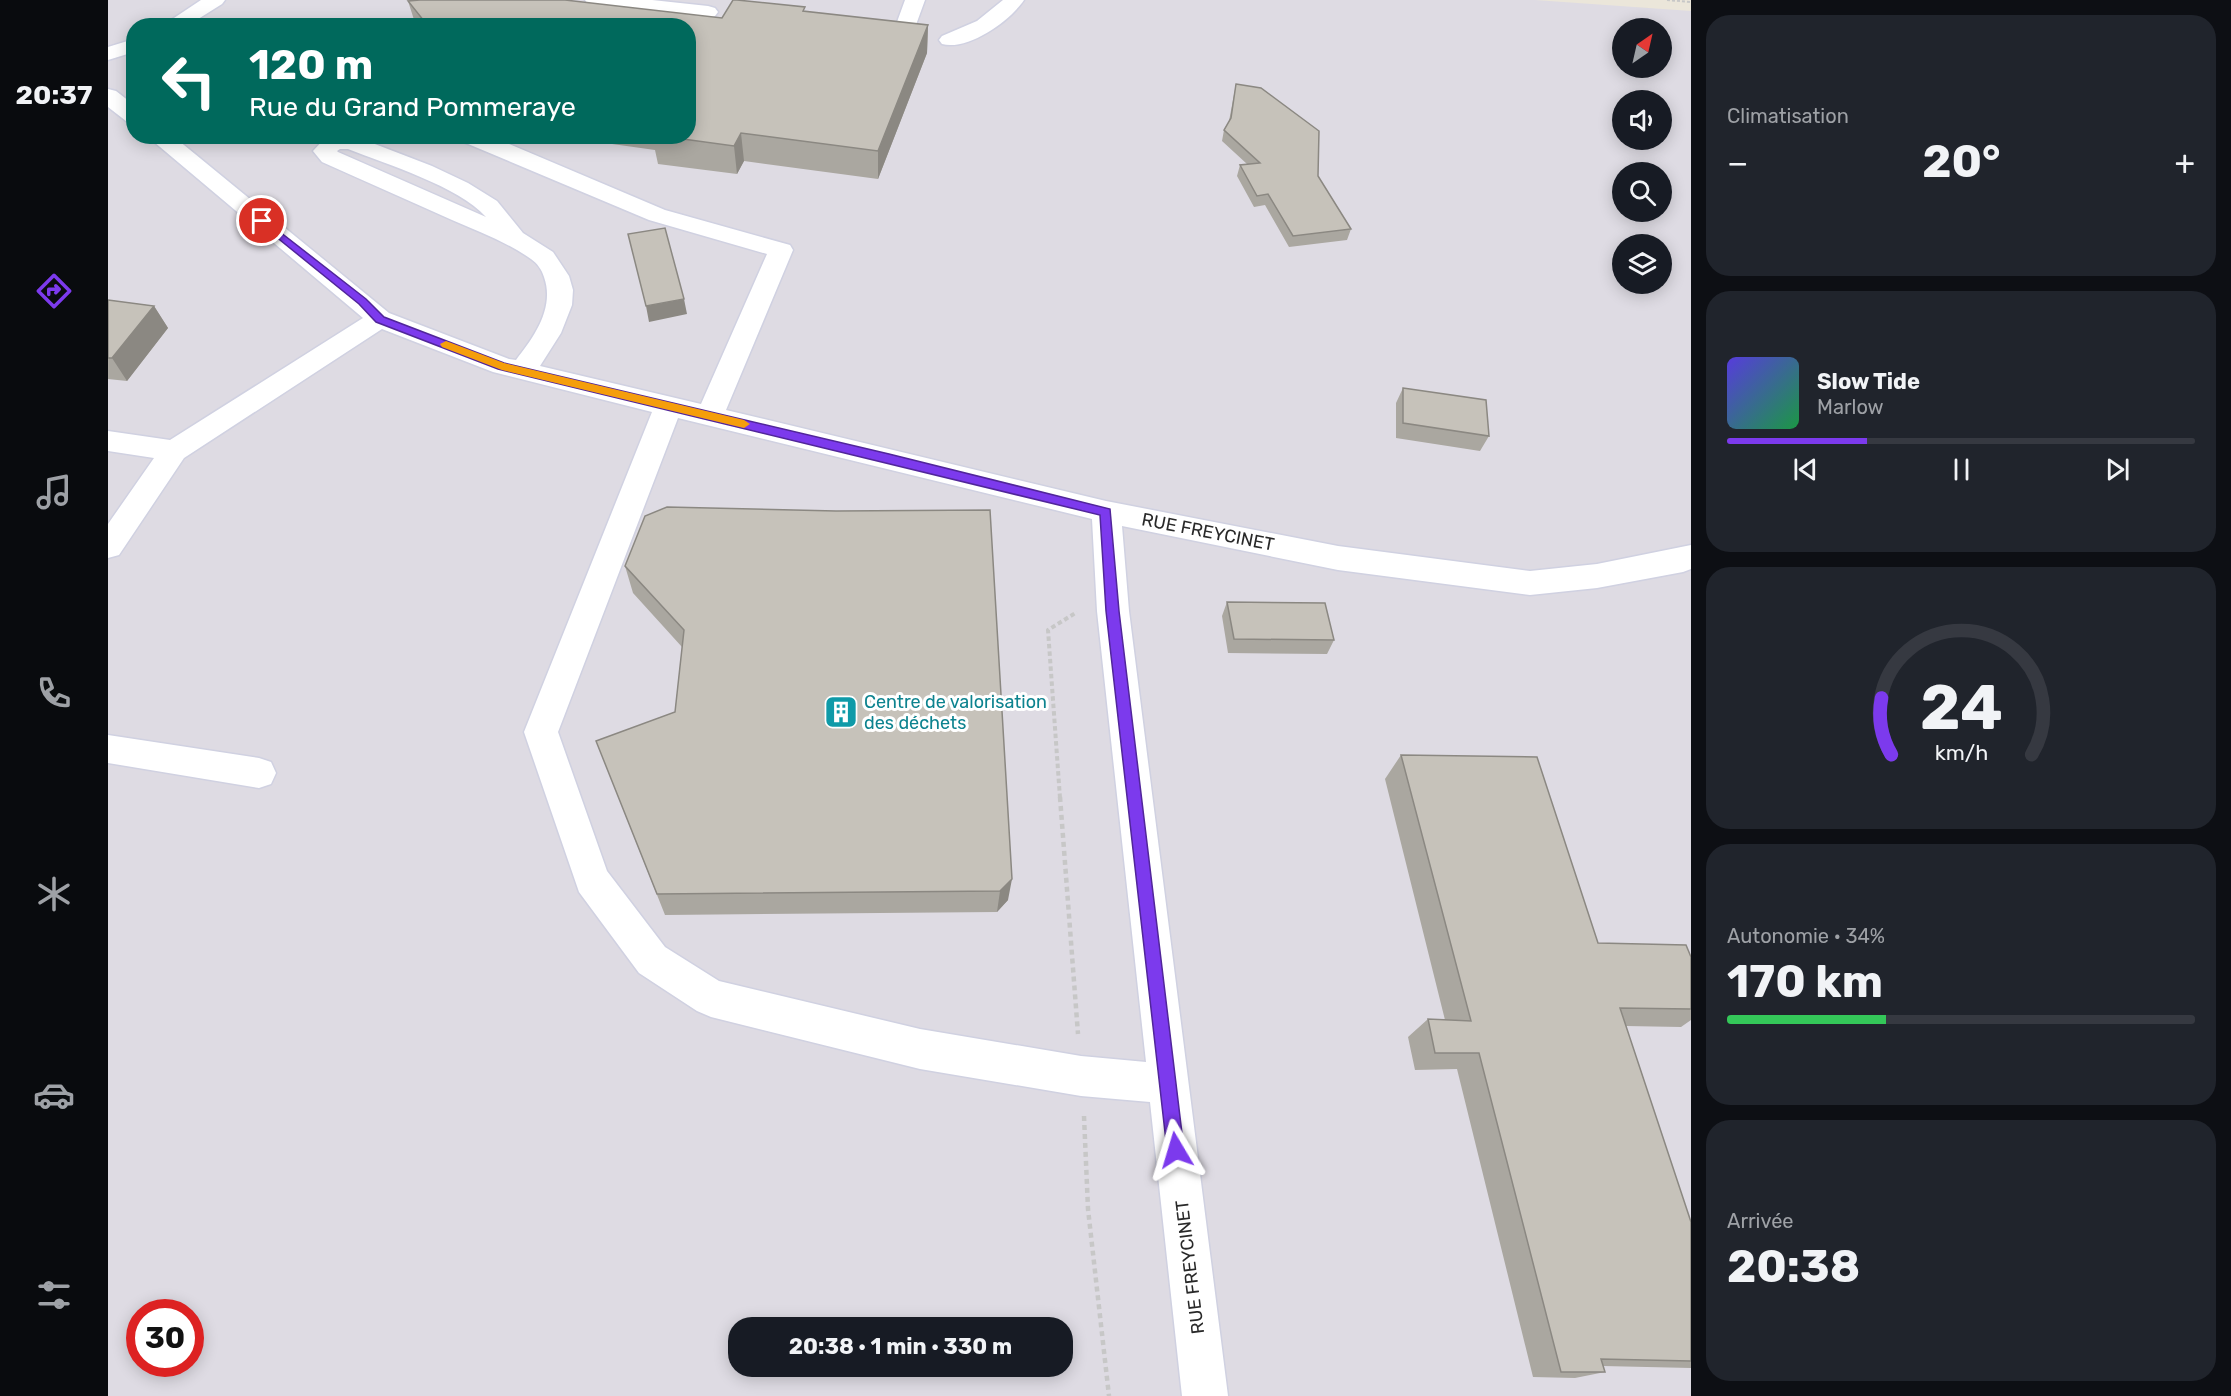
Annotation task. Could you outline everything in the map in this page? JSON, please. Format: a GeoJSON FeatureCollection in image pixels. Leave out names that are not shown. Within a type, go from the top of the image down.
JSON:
{"type":"FeatureCollection","features":[{"type":"Feature","properties":{"kind":"street"},"geometry":{"type":"LineString","coordinates":[[185,18],[215,0]]}},
{"type":"Feature","properties":{"kind":"street"},"geometry":{"type":"LineString","coordinates":[[595,0],[708,12]]}},
{"type":"Feature","properties":{"kind":"street"},"geometry":{"type":"LineString","coordinates":[[903,33],[915,0]]}},
{"type":"Feature","properties":{"kind":"street"},"geometry":{"type":"LineString","coordinates":[[949,40],[970,34],[993,20],[1014,0]]}},
{"type":"Feature","properties":{"kind":"street"},"geometry":{"type":"LineString","coordinates":[[108,54],[126,48]]}},
{"type":"Feature","properties":{"kind":"street"},"geometry":{"type":"LineString","coordinates":[[108,96],[126,110]]}},
{"type":"Feature","properties":{"kind":"street"},"geometry":{"type":"LineString","coordinates":[[168,144],[380,319],[502,366],[1106,512]]}},
{"type":"Feature","properties":{"kind":"street"},"geometry":{"type":"LineString","coordinates":[[329,144],[324,151],[330,157],[514,238],[548,260],[558,278],[558,314],[549,334],[522,371]]}},
{"type":"Feature","properties":{"kind":"street"},"geometry":{"type":"LineString","coordinates":[[355,144],[463,190],[491,207],[514,238]]}},
{"type":"Feature","properties":{"kind":"street"},"geometry":{"type":"LineString","coordinates":[[488,144],[657,215],[781,250],[710,416]]}},
{"type":"Feature","properties":{"kind":"street"},"geometry":{"type":"LineString","coordinates":[[108,547],[174,451],[380,319]]}},
{"type":"Feature","properties":{"kind":"street"},"geometry":{"type":"LineString","coordinates":[[668,406],[657,440],[541,732],[592,880],[652,960],[711,999],[920,1049],[1082,1076],[1168,1084]]}},
{"type":"Feature","properties":{"kind":"street"},"geometry":{"type":"LineString","coordinates":[[108,441],[174,451]]}},
{"type":"Feature","properties":{"kind":"street","name":"RUE FREYCINET"},"geometry":{"type":"LineString","coordinates":[[1205,1396],[1113,611],[1106,512],[1338,558],[1530,583],[1597,576],[1683,560],[1691,556]]}},
{"type":"Feature","properties":{"kind":"street"},"geometry":{"type":"LineString","coordinates":[[108,749],[259,773]]}},
{"type":"Feature","properties":{"kind":"path"},"geometry":{"type":"LineString","coordinates":[[1667,0],[1691,2]]}},
{"type":"Feature","properties":{"kind":"path"},"geometry":{"type":"LineString","coordinates":[[1109,1396],[1088,1209],[1082,1076],[1048,630],[1078,611],[1113,611]]}},
{"type":"Feature","properties":{"kind":"shaded area"},"geometry":{"type":"Polygon","coordinates":[[[108,0],[1535,0],[1691,11],[1691,1396],[108,1396],[108,0]]]}},
{"type":"Feature","properties":{"kind":"building"},"geometry":{"type":"Polygon","coordinates":[[[565,0],[722,18],[733,0],[737,0],[805,7],[803,11],[928,25],[878,151],[741,133],[734,146],[696,141],[696,18],[422,18],[408,1],[565,0]]]}},
{"type":"Feature","properties":{"kind":"building"},"geometry":{"type":"Polygon","coordinates":[[[1236,84],[1261,88],[1319,131],[1318,176],[1351,229],[1293,236],[1268,194],[1257,196],[1240,165],[1260,163],[1224,130],[1231,118],[1236,84]]]}},
{"type":"Feature","properties":{"kind":"building"},"geometry":{"type":"Polygon","coordinates":[[[665,228],[684,299],[646,306],[628,234],[665,228]]]}},
{"type":"Feature","properties":{"kind":"building"},"geometry":{"type":"Polygon","coordinates":[[[108,300],[154,306],[112,358],[108,358],[108,300]]]}},
{"type":"Feature","properties":{"kind":"building"},"geometry":{"type":"Polygon","coordinates":[[[1403,388],[1486,400],[1489,436],[1403,423],[1403,388]]]}},
{"type":"Feature","properties":{"kind":"building","name":"Centre de valorisation des déchets"},"geometry":{"type":"Polygon","coordinates":[[[667,507],[836,511],[990,510],[1012,879],[1000,891],[657,894],[596,741],[675,712],[684,630],[625,566],[645,516],[667,507]]]}},
{"type":"Feature","properties":{"kind":"building"},"geometry":{"type":"Polygon","coordinates":[[[1227,602],[1325,603],[1334,640],[1234,639],[1227,602]]]}},
{"type":"Feature","properties":{"kind":"building"},"geometry":{"type":"Polygon","coordinates":[[[1401,755],[1537,757],[1598,943],[1686,945],[1691,957],[1691,1009],[1620,1008],[1691,1222],[1691,1361],[1601,1359],[1605,1372],[1561,1372],[1479,1053],[1435,1053],[1428,1019],[1471,1021],[1401,755]]]}},
{"type":"Feature","properties":{"kind":"slow traffic"},"geometry":{"type":"LineString","coordinates":[[446,344],[502,366],[744,424]]}},
{"type":"Feature","properties":{"kind":"place","name":"Centre de valorisation des déchets"},"geometry":{"type":"Point","coordinates":[841,712]}},
{"type":"Feature","properties":{"kind":"route"},"geometry":{"type":"LineString","coordinates":[[262,221],[380,319],[502,366],[1106,512],[1113,611],[1176,1150]]}}]}
